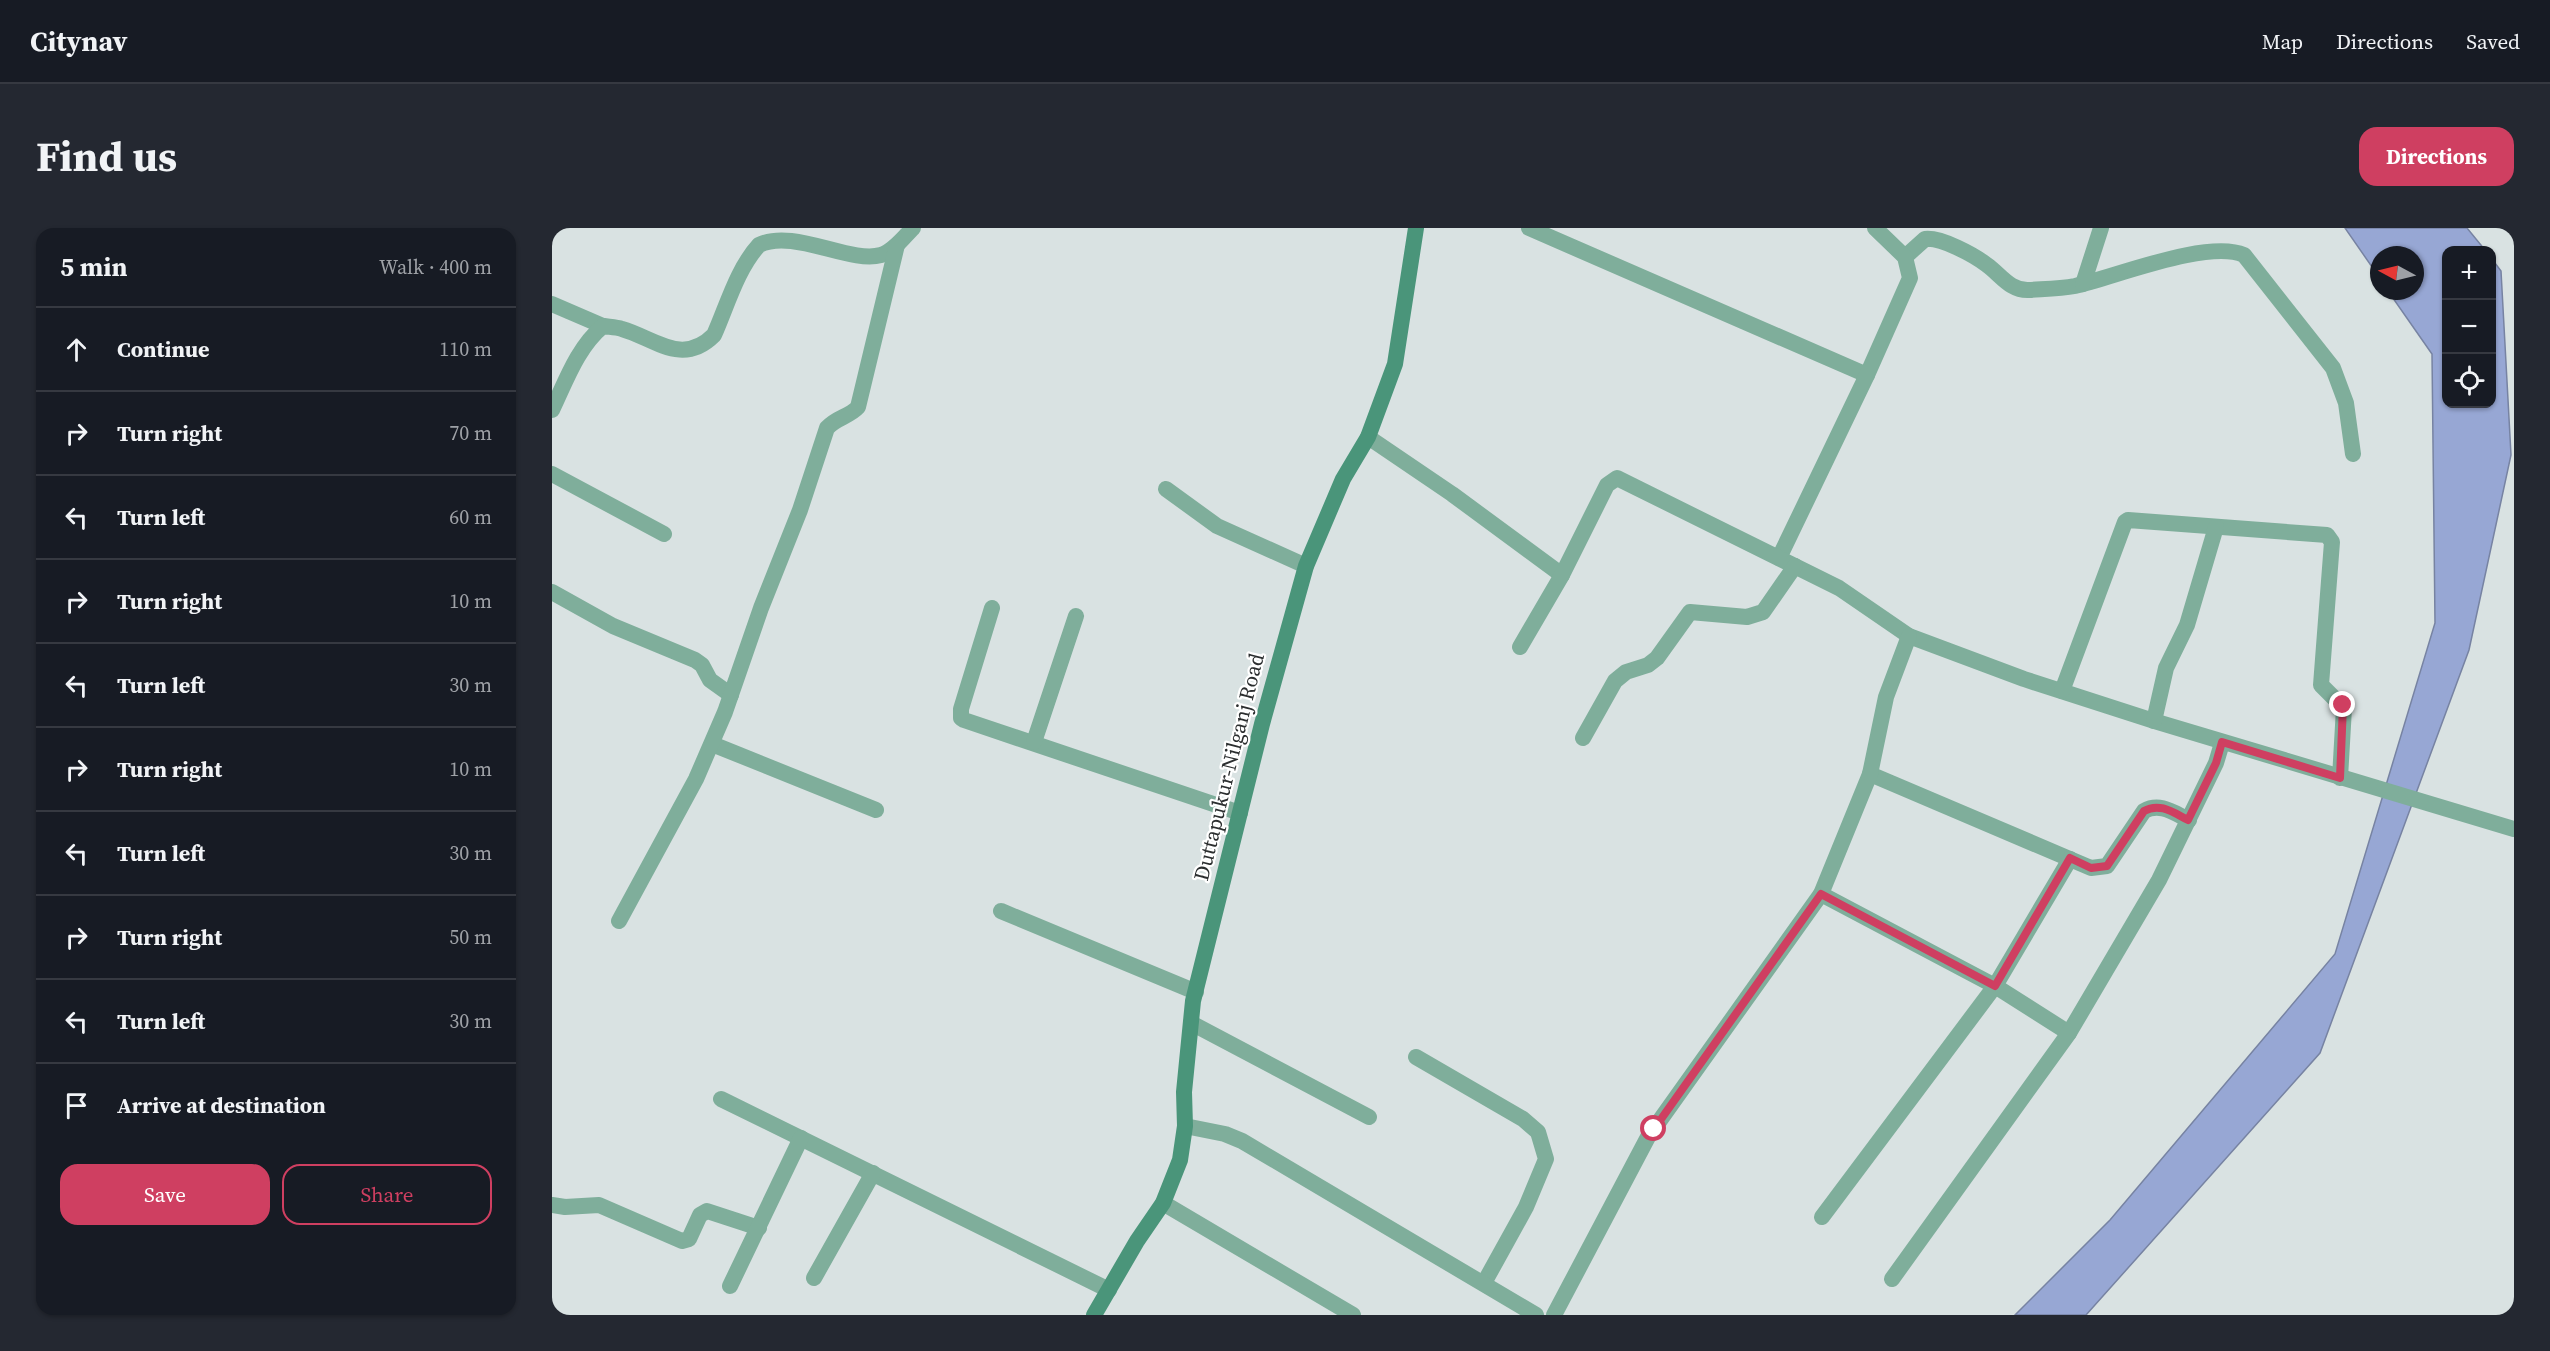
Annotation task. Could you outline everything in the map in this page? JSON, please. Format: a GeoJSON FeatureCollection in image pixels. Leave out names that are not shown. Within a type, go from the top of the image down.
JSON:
{"type":"FeatureCollection","features":[{"type":"Feature","properties":{"kind":"main road","name":"Duttapukur-Nilganj Road"},"geometry":{"type":"LineString","coordinates":[[1094,1315],[1163,1203],[1180,1160],[1185,1126],[1184,1092],[1196,992],[1240,813],[1306,566],[1343,480],[1368,437],[1395,364],[1416,228]]}},
{"type":"Feature","properties":{"kind":"street"},"geometry":{"type":"LineString","coordinates":[[552,304],[603,327],[621,328],[668,349],[693,349],[706,343],[714,335],[745,265],[759,245],[772,235],[790,233],[816,237],[866,254],[881,255],[897,245],[913,228]]}},
{"type":"Feature","properties":{"kind":"street"},"geometry":{"type":"LineString","coordinates":[[1528,228],[1867,375]]}},
{"type":"Feature","properties":{"kind":"street"},"geometry":{"type":"LineString","coordinates":[[1779,558],[1867,375],[1910,278],[1905,257],[1875,228]]}},
{"type":"Feature","properties":{"kind":"street"},"geometry":{"type":"LineString","coordinates":[[2083,284],[2101,228]]}},
{"type":"Feature","properties":{"kind":"street"},"geometry":{"type":"LineString","coordinates":[[1905,257],[1925,239],[1932,238],[1983,262],[2017,288],[2026,290],[2083,284],[2182,256],[2232,251],[2244,255],[2333,368],[2346,403],[2353,454]]}},
{"type":"Feature","properties":{"kind":"street"},"geometry":{"type":"LineString","coordinates":[[619,921],[696,779],[712,744],[761,608],[800,510],[827,428],[834,420],[852,414],[858,407],[897,245]]}},
{"type":"Feature","properties":{"kind":"street"},"geometry":{"type":"LineString","coordinates":[[552,411],[575,361],[589,338],[603,327]]}},
{"type":"Feature","properties":{"kind":"street"},"geometry":{"type":"LineString","coordinates":[[1368,437],[1425,475],[1563,575]]}},
{"type":"Feature","properties":{"kind":"street"},"geometry":{"type":"LineString","coordinates":[[552,474],[664,534]]}},
{"type":"Feature","properties":{"kind":"street"},"geometry":{"type":"LineString","coordinates":[[1520,647],[1563,575],[1607,485],[1617,478],[1839,588],[1908,636],[2061,691],[2154,721],[2514,829]]}},
{"type":"Feature","properties":{"kind":"street"},"geometry":{"type":"LineString","coordinates":[[1166,489],[1217,526],[1306,566]]}},
{"type":"Feature","properties":{"kind":"street"},"geometry":{"type":"LineString","coordinates":[[2061,691],[2125,522],[2128,520],[2330,537],[2332,542],[2321,686],[2344,708],[2340,778]]}},
{"type":"Feature","properties":{"kind":"street"},"geometry":{"type":"LineString","coordinates":[[2154,721],[2166,668],[2187,625],[2216,526]]}},
{"type":"Feature","properties":{"kind":"street"},"geometry":{"type":"LineString","coordinates":[[1583,738],[1615,681],[1626,672],[1657,658],[1690,612],[1756,616],[1763,612],[1796,566]]}},
{"type":"Feature","properties":{"kind":"street"},"geometry":{"type":"LineString","coordinates":[[552,592],[613,626],[695,660],[702,665],[710,680],[731,695]]}},
{"type":"Feature","properties":{"kind":"street"},"geometry":{"type":"LineString","coordinates":[[992,608],[961,709],[962,718],[970,724],[1034,742],[1240,813]]}},
{"type":"Feature","properties":{"kind":"street"},"geometry":{"type":"LineString","coordinates":[[1034,742],[1076,616]]}},
{"type":"Feature","properties":{"kind":"street"},"geometry":{"type":"LineString","coordinates":[[1554,1315],[1648,1137],[1821,894],[1870,774],[1886,697],[1908,636]]}},
{"type":"Feature","properties":{"kind":"street"},"geometry":{"type":"LineString","coordinates":[[1892,1279],[2070,1033],[2159,880],[2216,763],[2222,742]]}},
{"type":"Feature","properties":{"kind":"street"},"geometry":{"type":"LineString","coordinates":[[712,744],[876,810]]}},
{"type":"Feature","properties":{"kind":"street"},"geometry":{"type":"LineString","coordinates":[[1870,774],[2091,868],[2107,866],[2144,811],[2152,806],[2161,806],[2188,820]]}},
{"type":"Feature","properties":{"kind":"street"},"geometry":{"type":"LineString","coordinates":[[1822,1217],[1995,986],[2070,858]]}},
{"type":"Feature","properties":{"kind":"street"},"geometry":{"type":"LineString","coordinates":[[1821,894],[1995,986],[2070,1033]]}},
{"type":"Feature","properties":{"kind":"street"},"geometry":{"type":"LineString","coordinates":[[1001,911],[1196,992]]}},
{"type":"Feature","properties":{"kind":"street"},"geometry":{"type":"LineString","coordinates":[[1191,1023],[1369,1117]]}},
{"type":"Feature","properties":{"kind":"street"},"geometry":{"type":"LineString","coordinates":[[1416,1057],[1523,1119],[1538,1132],[1544,1146],[1546,1159],[1526,1207],[1484,1283]]}},
{"type":"Feature","properties":{"kind":"street"},"geometry":{"type":"LineString","coordinates":[[721,1099],[1108,1290]]}},
{"type":"Feature","properties":{"kind":"street"},"geometry":{"type":"LineString","coordinates":[[1185,1126],[1225,1134],[1242,1142],[1536,1315]]}},
{"type":"Feature","properties":{"kind":"street"},"geometry":{"type":"LineString","coordinates":[[730,1286],[801,1138]]}},
{"type":"Feature","properties":{"kind":"street"},"geometry":{"type":"LineString","coordinates":[[814,1278],[873,1173]]}},
{"type":"Feature","properties":{"kind":"street"},"geometry":{"type":"LineString","coordinates":[[1163,1203],[1353,1315]]}},
{"type":"Feature","properties":{"kind":"street"},"geometry":{"type":"LineString","coordinates":[[552,1205],[565,1207],[599,1205],[682,1241],[689,1239],[700,1215],[707,1211],[759,1228]]}},
{"type":"Feature","properties":{"kind":"water"},"geometry":{"type":"Polygon","coordinates":[[[2345,228],[2467,228],[2482,246],[2442,246],[2442,408],[2496,408],[2496,264],[2501,271],[2511,455],[2469,650],[2320,1053],[2086,1315],[2015,1315],[2110,1220],[2335,954],[2435,623],[2432,354],[2394,300],[2424,300],[2424,246],[2370,246],[2370,264],[2345,228]]]}},
{"type":"Feature","properties":{"kind":"route"},"geometry":{"type":"LineString","coordinates":[[1654,1129],[1821,894],[1995,986],[2070,858],[2091,868],[2107,866],[2144,811],[2152,806],[2161,806],[2188,820],[2216,763],[2222,742],[2340,778],[2343,705]]}}]}
